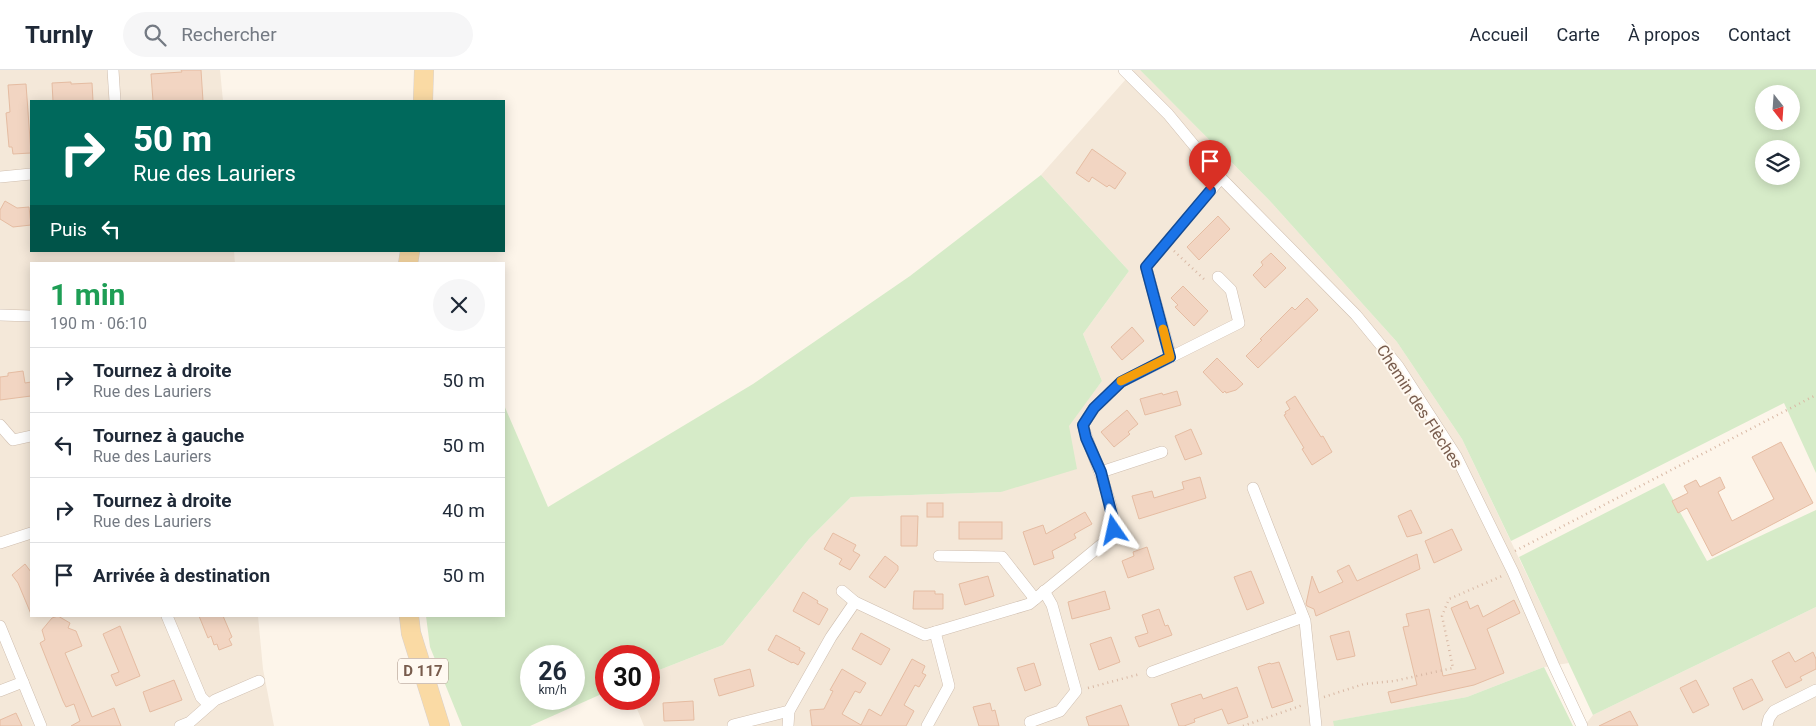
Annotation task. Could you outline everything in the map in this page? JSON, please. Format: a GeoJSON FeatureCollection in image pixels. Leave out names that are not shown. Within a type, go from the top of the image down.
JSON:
{"type":"FeatureCollection","features":[{"type":"Feature","properties":{"kind":"main road"},"geometry":{"type":"LineString","coordinates":[[423,100],[424,70]]}},
{"type":"Feature","properties":{"kind":"main road","name":"D 117"},"geometry":{"type":"LineString","coordinates":[[408,617],[411,633],[440,726]]}},
{"type":"Feature","properties":{"kind":"street"},"geometry":{"type":"LineString","coordinates":[[113,70],[115,100]]}},
{"type":"Feature","properties":{"kind":"street","name":"Chemin des Flèches"},"geometry":{"type":"LineString","coordinates":[[1124,70],[1168,114],[1221,178],[1356,315],[1398,366],[1456,456],[1513,572],[1582,726]]}},
{"type":"Feature","properties":{"kind":"street"},"geometry":{"type":"LineString","coordinates":[[0,177],[30,174]]}},
{"type":"Feature","properties":{"kind":"street"},"geometry":{"type":"LineString","coordinates":[[1170,357],[1146,267],[1221,178]]}},
{"type":"Feature","properties":{"kind":"street"},"geometry":{"type":"LineString","coordinates":[[842,591],[855,602],[925,635],[1029,604],[1112,536],[1114,523],[1101,472],[1086,438],[1083,425],[1094,408],[1121,382],[1239,323],[1231,290],[1218,277]]}},
{"type":"Feature","properties":{"kind":"street"},"geometry":{"type":"LineString","coordinates":[[0,315],[30,316]]}},
{"type":"Feature","properties":{"kind":"street"},"geometry":{"type":"LineString","coordinates":[[0,425],[13,440],[30,436]]}},
{"type":"Feature","properties":{"kind":"street"},"geometry":{"type":"LineString","coordinates":[[1101,472],[1162,452]]}},
{"type":"Feature","properties":{"kind":"street"},"geometry":{"type":"LineString","coordinates":[[1253,488],[1303,617],[1316,726]]}},
{"type":"Feature","properties":{"kind":"street"},"geometry":{"type":"LineString","coordinates":[[0,543],[30,533]]}},
{"type":"Feature","properties":{"kind":"street"},"geometry":{"type":"LineString","coordinates":[[939,556],[1002,557],[1035,599]]}},
{"type":"Feature","properties":{"kind":"street"},"geometry":{"type":"LineString","coordinates":[[1030,722],[1060,711],[1076,691],[1052,605],[1044,591]]}},
{"type":"Feature","properties":{"kind":"street"},"geometry":{"type":"LineString","coordinates":[[788,726],[790,711],[831,637],[855,602]]}},
{"type":"Feature","properties":{"kind":"street"},"geometry":{"type":"LineString","coordinates":[[167,617],[201,697],[210,705]]}},
{"type":"Feature","properties":{"kind":"street"},"geometry":{"type":"LineString","coordinates":[[1152,672],[1303,617]]}},
{"type":"Feature","properties":{"kind":"street"},"geometry":{"type":"LineString","coordinates":[[0,626],[41,726]]}},
{"type":"Feature","properties":{"kind":"street"},"geometry":{"type":"LineString","coordinates":[[926,726],[949,686],[935,632]]}},
{"type":"Feature","properties":{"kind":"street"},"geometry":{"type":"LineString","coordinates":[[187,725],[215,700],[259,681]]}},
{"type":"Feature","properties":{"kind":"street"},"geometry":{"type":"LineString","coordinates":[[0,691],[23,682]]}},
{"type":"Feature","properties":{"kind":"street"},"geometry":{"type":"LineString","coordinates":[[1767,726],[1769,718],[1774,711],[1816,690]]}},
{"type":"Feature","properties":{"kind":"street"},"geometry":{"type":"LineString","coordinates":[[733,725],[790,711]]}},
{"type":"Feature","properties":{"kind":"path"},"geometry":{"type":"LineString","coordinates":[[1166,243],[1208,282],[1218,277]]}},
{"type":"Feature","properties":{"kind":"path"},"geometry":{"type":"LineString","coordinates":[[1505,556],[1816,395]]}},
{"type":"Feature","properties":{"kind":"path"},"geometry":{"type":"LineString","coordinates":[[1243,726],[1364,684],[1394,681],[1453,668],[1442,616],[1449,599],[1513,572]]}},
{"type":"Feature","properties":{"kind":"path"},"geometry":{"type":"LineString","coordinates":[[1076,691],[1152,672]]}},
{"type":"Feature","properties":{"kind":"shaded area"},"geometry":{"type":"Polygon","coordinates":[[[0,70],[220,70],[223,100],[30,100],[30,252],[234,252],[235,262],[30,262],[30,617],[258,617],[263,669],[274,726],[0,726],[0,70]]]}},
{"type":"Feature","properties":{"kind":"shaded area"},"geometry":{"type":"Polygon","coordinates":[[[1134,70],[1140,70],[1269,200],[1397,342],[1462,439],[1569,663],[1544,667],[1467,697],[1334,721],[1334,726],[644,726],[637,710],[660,710],[660,670],[723,645],[809,539],[851,497],[1001,492],[1068,426],[1102,381],[1083,334],[1129,271],[1041,175],[1134,70]]]}},
{"type":"Feature","properties":{"kind":"shaded area"},"geometry":{"type":"Polygon","coordinates":[[[1816,607],[1816,726],[1584,726],[1593,715],[1816,607]]]}},
{"type":"Feature","properties":{"kind":"green space"},"geometry":{"type":"Polygon","coordinates":[[[1140,70],[1816,70],[1816,473],[1784,403],[1511,541],[1462,439],[1397,342],[1269,200],[1140,70]]]}},
{"type":"Feature","properties":{"kind":"green space"},"geometry":{"type":"Polygon","coordinates":[[[1041,175],[1129,271],[1083,334],[1102,381],[1069,426],[1077,469],[1001,492],[851,497],[809,539],[723,645],[660,670],[660,645],[595,645],[595,697],[585,701],[585,645],[520,645],[520,710],[566,710],[530,726],[462,726],[430,647],[426,617],[505,617],[505,407],[548,507],[753,384],[910,276],[1041,175]]]}},
{"type":"Feature","properties":{"kind":"green space"},"geometry":{"type":"Polygon","coordinates":[[[1664,483],[1707,561],[1816,510],[1816,607],[1593,715],[1519,557],[1664,483]]]}},
{"type":"Feature","properties":{"kind":"green space"},"geometry":{"type":"Polygon","coordinates":[[[1544,667],[1573,726],[1334,726],[1333,721],[1467,697],[1544,667]]]}},
{"type":"Feature","properties":{"kind":"building"},"geometry":{"type":"Polygon","coordinates":[[[181,70],[201,70],[203,100],[153,100],[151,74],[182,72],[181,70]]]}},
{"type":"Feature","properties":{"kind":"building"},"geometry":{"type":"Polygon","coordinates":[[[52,83],[92,83],[93,100],[53,100],[52,83]]]}},
{"type":"Feature","properties":{"kind":"building"},"geometry":{"type":"Polygon","coordinates":[[[26,84],[30,153],[13,154],[12,147],[9,147],[6,113],[10,112],[8,85],[26,84]]]}},
{"type":"Feature","properties":{"kind":"building"},"geometry":{"type":"Polygon","coordinates":[[[1092,149],[1126,173],[1115,189],[1109,185],[1107,187],[1092,177],[1089,182],[1076,173],[1092,149]]]}},
{"type":"Feature","properties":{"kind":"building"},"geometry":{"type":"Polygon","coordinates":[[[5,201],[17,208],[29,207],[30,225],[13,227],[0,219],[0,210],[5,201]]]}},
{"type":"Feature","properties":{"kind":"building"},"geometry":{"type":"Polygon","coordinates":[[[1218,216],[1230,229],[1199,260],[1187,247],[1218,216]]]}},
{"type":"Feature","properties":{"kind":"building"},"geometry":{"type":"Polygon","coordinates":[[[1271,253],[1286,268],[1265,288],[1253,275],[1263,265],[1261,262],[1271,253]]]}},
{"type":"Feature","properties":{"kind":"building"},"geometry":{"type":"Polygon","coordinates":[[[1183,286],[1208,311],[1194,326],[1175,307],[1178,305],[1171,298],[1183,286]]]}},
{"type":"Feature","properties":{"kind":"building"},"geometry":{"type":"Polygon","coordinates":[[[1307,298],[1318,310],[1258,368],[1246,356],[1292,307],[1295,310],[1307,298]]]}},
{"type":"Feature","properties":{"kind":"building"},"geometry":{"type":"Polygon","coordinates":[[[1132,327],[1144,341],[1122,360],[1111,347],[1132,327]]]}},
{"type":"Feature","properties":{"kind":"building"},"geometry":{"type":"Polygon","coordinates":[[[1217,358],[1243,384],[1236,390],[1223,393],[1203,372],[1217,358]]]}},
{"type":"Feature","properties":{"kind":"building"},"geometry":{"type":"Polygon","coordinates":[[[23,371],[25,383],[30,382],[30,396],[0,400],[0,377],[8,376],[8,373],[23,371]]]}},
{"type":"Feature","properties":{"kind":"building"},"geometry":{"type":"Polygon","coordinates":[[[1177,391],[1181,405],[1145,415],[1140,399],[1177,391]]]}},
{"type":"Feature","properties":{"kind":"building"},"geometry":{"type":"Polygon","coordinates":[[[1295,396],[1332,452],[1312,465],[1284,415],[1290,409],[1286,402],[1295,396]]]}},
{"type":"Feature","properties":{"kind":"building"},"geometry":{"type":"Polygon","coordinates":[[[1127,410],[1138,424],[1128,432],[1130,434],[1114,447],[1101,432],[1127,410]]]}},
{"type":"Feature","properties":{"kind":"building"},"geometry":{"type":"Polygon","coordinates":[[[1191,429],[1202,454],[1185,460],[1175,436],[1191,429]]]}},
{"type":"Feature","properties":{"kind":"building"},"geometry":{"type":"Polygon","coordinates":[[[1781,442],[1813,503],[1712,556],[1687,508],[1678,513],[1672,501],[1688,493],[1684,486],[1696,480],[1700,487],[1720,477],[1725,488],[1718,492],[1732,521],[1774,499],[1752,457],[1781,442]]]}},
{"type":"Feature","properties":{"kind":"building"},"geometry":{"type":"Polygon","coordinates":[[[1200,477],[1206,498],[1139,519],[1132,496],[1152,491],[1154,498],[1184,489],[1182,482],[1200,477]]]}},
{"type":"Feature","properties":{"kind":"building"},"geometry":{"type":"Polygon","coordinates":[[[927,503],[943,503],[943,517],[927,517],[927,503]]]}},
{"type":"Feature","properties":{"kind":"building"},"geometry":{"type":"Polygon","coordinates":[[[1411,510],[1422,533],[1407,537],[1398,516],[1411,510]]]}},
{"type":"Feature","properties":{"kind":"building"},"geometry":{"type":"Polygon","coordinates":[[[1085,512],[1092,524],[1074,534],[1076,538],[1052,551],[1054,558],[1034,565],[1023,532],[1043,525],[1046,534],[1085,512]]]}},
{"type":"Feature","properties":{"kind":"building"},"geometry":{"type":"Polygon","coordinates":[[[901,516],[918,516],[917,546],[901,546],[901,516]]]}},
{"type":"Feature","properties":{"kind":"building"},"geometry":{"type":"Polygon","coordinates":[[[959,522],[1002,522],[1002,539],[959,539],[959,522]]]}},
{"type":"Feature","properties":{"kind":"building"},"geometry":{"type":"Polygon","coordinates":[[[1452,529],[1462,550],[1434,563],[1425,541],[1452,529]]]}},
{"type":"Feature","properties":{"kind":"building"},"geometry":{"type":"Polygon","coordinates":[[[833,533],[856,545],[853,551],[860,555],[850,570],[839,564],[842,559],[824,549],[833,533]]]}},
{"type":"Feature","properties":{"kind":"building"},"geometry":{"type":"Polygon","coordinates":[[[1147,547],[1154,569],[1128,578],[1122,561],[1134,556],[1133,552],[1147,547]]]}},
{"type":"Feature","properties":{"kind":"building"},"geometry":{"type":"Polygon","coordinates":[[[1417,554],[1420,569],[1316,616],[1314,609],[1306,604],[1312,576],[1319,593],[1343,582],[1337,571],[1349,565],[1357,581],[1417,554]]]}},
{"type":"Feature","properties":{"kind":"building"},"geometry":{"type":"Polygon","coordinates":[[[885,556],[898,566],[898,570],[885,588],[869,577],[885,556]]]}},
{"type":"Feature","properties":{"kind":"building"},"geometry":{"type":"Polygon","coordinates":[[[25,564],[30,571],[30,612],[18,583],[12,575],[25,564]]]}},
{"type":"Feature","properties":{"kind":"building"},"geometry":{"type":"Polygon","coordinates":[[[1251,571],[1264,603],[1247,610],[1234,577],[1251,571]]]}},
{"type":"Feature","properties":{"kind":"building"},"geometry":{"type":"Polygon","coordinates":[[[988,576],[994,596],[965,605],[959,584],[988,576]]]}},
{"type":"Feature","properties":{"kind":"building"},"geometry":{"type":"Polygon","coordinates":[[[914,591],[935,591],[935,594],[943,594],[943,609],[913,609],[914,591]]]}},
{"type":"Feature","properties":{"kind":"building"},"geometry":{"type":"Polygon","coordinates":[[[1105,591],[1110,609],[1072,619],[1068,602],[1105,591]]]}},
{"type":"Feature","properties":{"kind":"building"},"geometry":{"type":"Polygon","coordinates":[[[803,592],[828,609],[819,625],[793,611],[803,592]]]}},
{"type":"Feature","properties":{"kind":"building"},"geometry":{"type":"Polygon","coordinates":[[[1514,600],[1520,613],[1487,629],[1504,673],[1474,685],[1391,703],[1388,692],[1417,685],[1403,627],[1409,626],[1406,614],[1429,609],[1443,676],[1476,669],[1451,608],[1467,601],[1470,609],[1478,605],[1483,617],[1514,600]]]}},
{"type":"Feature","properties":{"kind":"building"},"geometry":{"type":"Polygon","coordinates":[[[1159,609],[1165,626],[1168,625],[1172,635],[1139,647],[1135,637],[1148,633],[1142,615],[1159,609]]]}},
{"type":"Feature","properties":{"kind":"building"},"geometry":{"type":"Polygon","coordinates":[[[60,617],[70,623],[68,628],[76,631],[82,646],[65,653],[92,717],[114,708],[121,726],[71,726],[80,721],[74,704],[66,707],[40,643],[45,640],[42,630],[52,618],[60,617]]]}},
{"type":"Feature","properties":{"kind":"building"},"geometry":{"type":"Polygon","coordinates":[[[199,617],[223,617],[232,637],[229,639],[232,645],[219,650],[217,644],[214,645],[211,636],[208,638],[199,617]]]}},
{"type":"Feature","properties":{"kind":"building"},"geometry":{"type":"Polygon","coordinates":[[[120,626],[140,676],[116,686],[111,675],[119,672],[103,634],[120,626]]]}},
{"type":"Feature","properties":{"kind":"building"},"geometry":{"type":"Polygon","coordinates":[[[1349,631],[1355,656],[1337,660],[1330,636],[1349,631]]]}},
{"type":"Feature","properties":{"kind":"building"},"geometry":{"type":"Polygon","coordinates":[[[861,633],[890,649],[881,665],[852,649],[861,633]]]}},
{"type":"Feature","properties":{"kind":"building"},"geometry":{"type":"Polygon","coordinates":[[[776,635],[800,648],[799,650],[805,653],[798,665],[768,650],[776,635]]]}},
{"type":"Feature","properties":{"kind":"building"},"geometry":{"type":"Polygon","coordinates":[[[1111,637],[1120,662],[1099,670],[1090,644],[1111,637]]]}},
{"type":"Feature","properties":{"kind":"building"},"geometry":{"type":"Polygon","coordinates":[[[1789,652],[1795,662],[1813,652],[1816,659],[1816,669],[1800,677],[1802,680],[1786,688],[1772,661],[1789,652]]]}},
{"type":"Feature","properties":{"kind":"building"},"geometry":{"type":"Polygon","coordinates":[[[912,659],[925,666],[922,673],[926,675],[919,687],[915,685],[904,705],[914,711],[906,726],[812,726],[810,710],[824,709],[833,691],[830,690],[842,669],[866,683],[860,693],[855,691],[842,714],[861,725],[869,709],[881,716],[912,659]]]}},
{"type":"Feature","properties":{"kind":"building"},"geometry":{"type":"Polygon","coordinates":[[[1279,662],[1293,701],[1272,708],[1258,667],[1279,662]]]}},
{"type":"Feature","properties":{"kind":"building"},"geometry":{"type":"Polygon","coordinates":[[[1034,663],[1041,685],[1025,691],[1017,668],[1034,663]]]}},
{"type":"Feature","properties":{"kind":"building"},"geometry":{"type":"Polygon","coordinates":[[[750,669],[754,686],[719,696],[714,679],[750,669]]]}},
{"type":"Feature","properties":{"kind":"building"},"geometry":{"type":"Polygon","coordinates":[[[1752,679],[1763,700],[1743,710],[1733,688],[1752,679]]]}},
{"type":"Feature","properties":{"kind":"building"},"geometry":{"type":"Polygon","coordinates":[[[174,680],[182,700],[150,712],[143,692],[174,680]]]}},
{"type":"Feature","properties":{"kind":"building"},"geometry":{"type":"Polygon","coordinates":[[[1696,680],[1709,705],[1693,713],[1680,688],[1696,680]]]}},
{"type":"Feature","properties":{"kind":"building"},"geometry":{"type":"Polygon","coordinates":[[[1237,687],[1248,717],[1228,724],[1222,709],[1194,719],[1195,722],[1179,726],[1171,704],[1201,694],[1203,699],[1237,687]]]}},
{"type":"Feature","properties":{"kind":"building"},"geometry":{"type":"Polygon","coordinates":[[[693,701],[694,720],[664,721],[663,703],[693,701]]]}},
{"type":"Feature","properties":{"kind":"building"},"geometry":{"type":"Polygon","coordinates":[[[990,703],[992,711],[995,710],[999,726],[979,726],[973,707],[990,703]]]}},
{"type":"Feature","properties":{"kind":"building"},"geometry":{"type":"Polygon","coordinates":[[[1121,705],[1129,726],[1089,726],[1086,717],[1121,705]]]}},
{"type":"Feature","properties":{"kind":"building"},"geometry":{"type":"Polygon","coordinates":[[[1630,711],[1638,726],[1599,726],[1630,711]]]}},
{"type":"Feature","properties":{"kind":"building"},"geometry":{"type":"Polygon","coordinates":[[[16,713],[22,726],[0,726],[0,720],[16,713]]]}},
{"type":"Feature","properties":{"kind":"slow traffic"},"geometry":{"type":"LineString","coordinates":[[1121,381],[1170,357],[1163,329]]}},
{"type":"Feature","properties":{"kind":"route"},"geometry":{"type":"LineString","coordinates":[[1114,530],[1114,523],[1101,472],[1086,438],[1083,425],[1094,408],[1121,382],[1170,357],[1146,267],[1210,191]]}}]}
